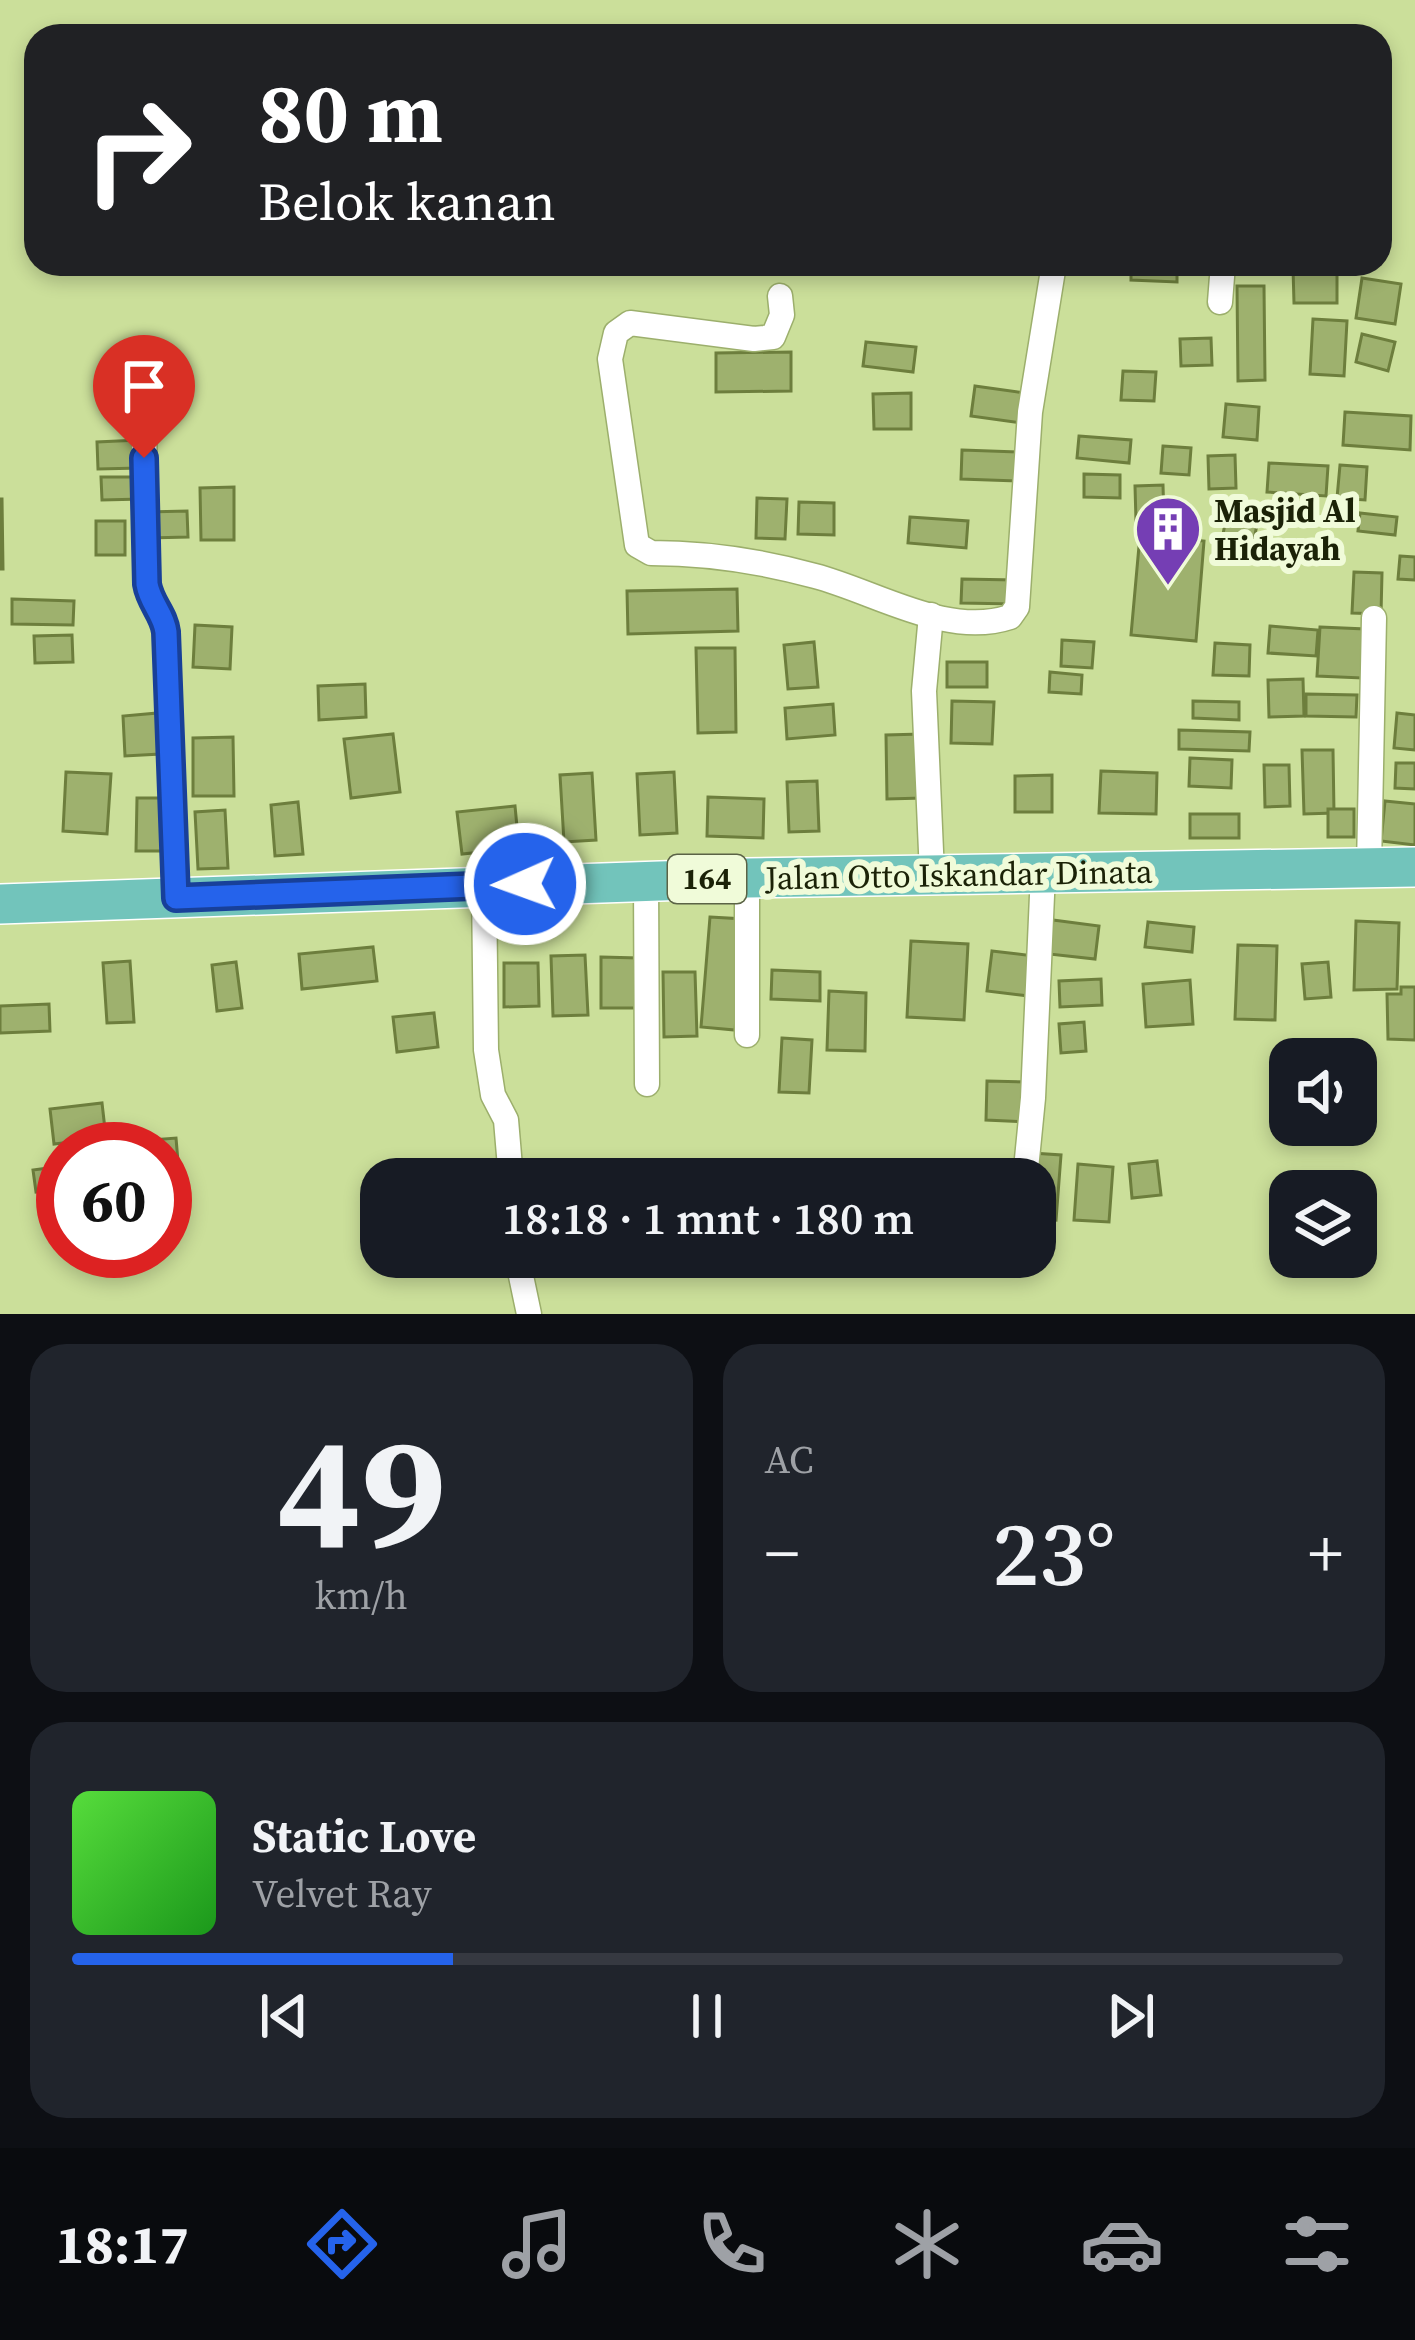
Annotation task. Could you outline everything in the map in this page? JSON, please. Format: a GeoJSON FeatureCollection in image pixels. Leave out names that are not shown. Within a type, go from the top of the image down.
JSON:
{"type":"FeatureCollection","features":[{"type":"Feature","properties":{"kind":"main road","name":"Jalan Otto Iskandar Dinata"},"geometry":{"type":"LineString","coordinates":[[0,904],[747,878],[1415,867]]}},
{"type":"Feature","properties":{"kind":"street"},"geometry":{"type":"LineString","coordinates":[[780,296],[782,315],[773,337],[754,339],[630,323],[616,333],[610,359],[634,541],[651,553],[769,566],[931,615],[988,624],[1016,610],[1030,412],[1052,276]]}},
{"type":"Feature","properties":{"kind":"street"},"geometry":{"type":"LineString","coordinates":[[1220,302],[1221,276]]}},
{"type":"Feature","properties":{"kind":"street"},"geometry":{"type":"LineString","coordinates":[[143,374],[147,584],[166,632],[176,898]]}},
{"type":"Feature","properties":{"kind":"street"},"geometry":{"type":"LineString","coordinates":[[931,615],[924,691],[932,874]]}},
{"type":"Feature","properties":{"kind":"street"},"geometry":{"type":"LineString","coordinates":[[1369,867],[1374,618]]}},
{"type":"Feature","properties":{"kind":"street"},"geometry":{"type":"LineString","coordinates":[[1027,1158],[1043,873]]}},
{"type":"Feature","properties":{"kind":"street"},"geometry":{"type":"LineString","coordinates":[[747,878],[747,1035]]}},
{"type":"Feature","properties":{"kind":"street"},"geometry":{"type":"LineString","coordinates":[[646,881],[647,1084]]}},
{"type":"Feature","properties":{"kind":"street"},"geometry":{"type":"LineString","coordinates":[[484,885],[486,1050],[493,1095],[506,1120],[509,1158]]}},
{"type":"Feature","properties":{"kind":"street"},"geometry":{"type":"LineString","coordinates":[[521,1278],[529,1314]]}},
{"type":"Feature","properties":{"kind":"building"},"geometry":{"type":"Polygon","coordinates":[[[1131,276],[1177,276],[1177,282],[1131,280],[1131,276]]]}},
{"type":"Feature","properties":{"kind":"building"},"geometry":{"type":"Polygon","coordinates":[[[1293,276],[1337,276],[1337,303],[1294,303],[1293,276]]]}},
{"type":"Feature","properties":{"kind":"building"},"geometry":{"type":"Polygon","coordinates":[[[1362,278],[1401,284],[1395,324],[1356,318],[1362,278]]]}},
{"type":"Feature","properties":{"kind":"building"},"geometry":{"type":"Polygon","coordinates":[[[1237,286],[1264,286],[1265,380],[1238,381],[1237,286]]]}},
{"type":"Feature","properties":{"kind":"building"},"geometry":{"type":"Polygon","coordinates":[[[1313,319],[1347,321],[1344,376],[1310,374],[1313,319]]]}},
{"type":"Feature","properties":{"kind":"building"},"geometry":{"type":"Polygon","coordinates":[[[1362,334],[1395,342],[1388,371],[1356,362],[1362,334]]]}},
{"type":"Feature","properties":{"kind":"building"},"geometry":{"type":"Polygon","coordinates":[[[1211,338],[1212,365],[1181,366],[1180,339],[1211,338]]]}},
{"type":"Feature","properties":{"kind":"building"},"geometry":{"type":"Polygon","coordinates":[[[866,342],[916,347],[913,372],[863,366],[866,342]]]}},
{"type":"Feature","properties":{"kind":"building"},"geometry":{"type":"Polygon","coordinates":[[[791,352],[791,391],[716,392],[716,353],[791,352]]]}},
{"type":"Feature","properties":{"kind":"building"},"geometry":{"type":"Polygon","coordinates":[[[1123,371],[1156,372],[1154,401],[1121,400],[1123,371]]]}},
{"type":"Feature","properties":{"kind":"building"},"geometry":{"type":"Polygon","coordinates":[[[975,386],[1025,393],[1021,423],[971,416],[975,386]]]}},
{"type":"Feature","properties":{"kind":"building"},"geometry":{"type":"Polygon","coordinates":[[[911,393],[911,429],[874,429],[873,394],[911,393]]]}},
{"type":"Feature","properties":{"kind":"building"},"geometry":{"type":"Polygon","coordinates":[[[1226,404],[1259,407],[1257,440],[1223,437],[1226,404]]]}},
{"type":"Feature","properties":{"kind":"building"},"geometry":{"type":"Polygon","coordinates":[[[1345,412],[1411,416],[1410,450],[1343,445],[1345,412]]]}},
{"type":"Feature","properties":{"kind":"building"},"geometry":{"type":"Polygon","coordinates":[[[1079,436],[1131,440],[1129,463],[1077,458],[1079,436]]]}},
{"type":"Feature","properties":{"kind":"building"},"geometry":{"type":"Polygon","coordinates":[[[139,440],[140,468],[98,469],[97,442],[139,440]]]}},
{"type":"Feature","properties":{"kind":"building"},"geometry":{"type":"Polygon","coordinates":[[[1163,446],[1191,448],[1189,475],[1161,473],[1163,446]]]}},
{"type":"Feature","properties":{"kind":"building"},"geometry":{"type":"Polygon","coordinates":[[[962,450],[1018,452],[1017,481],[961,479],[962,450]]]}},
{"type":"Feature","properties":{"kind":"building"},"geometry":{"type":"Polygon","coordinates":[[[1235,455],[1236,488],[1209,489],[1208,456],[1235,455]]]}},
{"type":"Feature","properties":{"kind":"building"},"geometry":{"type":"Polygon","coordinates":[[[1269,463],[1328,466],[1326,496],[1267,492],[1269,463]]]}},
{"type":"Feature","properties":{"kind":"building"},"geometry":{"type":"Polygon","coordinates":[[[1340,465],[1367,467],[1365,500],[1337,498],[1340,465]]]}},
{"type":"Feature","properties":{"kind":"building"},"geometry":{"type":"Polygon","coordinates":[[[1084,474],[1120,475],[1120,498],[1084,497],[1084,474]]]}},
{"type":"Feature","properties":{"kind":"building"},"geometry":{"type":"Polygon","coordinates":[[[101,477],[141,477],[142,499],[102,500],[101,477]]]}},
{"type":"Feature","properties":{"kind":"building"},"geometry":{"type":"Polygon","coordinates":[[[1163,485],[1164,520],[1136,521],[1135,486],[1163,485]]]}},
{"type":"Feature","properties":{"kind":"building"},"geometry":{"type":"Polygon","coordinates":[[[234,487],[234,540],[201,540],[200,488],[234,487]]]}},
{"type":"Feature","properties":{"kind":"building"},"geometry":{"type":"Polygon","coordinates":[[[757,498],[787,499],[785,539],[756,538],[757,498]]]}},
{"type":"Feature","properties":{"kind":"building"},"geometry":{"type":"Polygon","coordinates":[[[2,499],[3,569],[0,569],[2,499]]]}},
{"type":"Feature","properties":{"kind":"building"},"geometry":{"type":"Polygon","coordinates":[[[799,502],[834,503],[834,535],[798,534],[799,502]]]}},
{"type":"Feature","properties":{"kind":"building"},"geometry":{"type":"Polygon","coordinates":[[[1229,504],[1260,509],[1253,545],[1222,539],[1229,504]]]}},
{"type":"Feature","properties":{"kind":"building"},"geometry":{"type":"Polygon","coordinates":[[[187,511],[188,537],[148,538],[147,512],[187,511]]]}},
{"type":"Feature","properties":{"kind":"building"},"geometry":{"type":"Polygon","coordinates":[[[1360,513],[1397,517],[1395,535],[1358,531],[1360,513]]]}},
{"type":"Feature","properties":{"kind":"building"},"geometry":{"type":"Polygon","coordinates":[[[910,517],[968,521],[966,548],[908,543],[910,517]]]}},
{"type":"Feature","properties":{"kind":"building"},"geometry":{"type":"Polygon","coordinates":[[[96,521],[125,521],[125,555],[96,555],[96,521]]]}},
{"type":"Feature","properties":{"kind":"building","name":"Masjid Al Hidayah"},"geometry":{"type":"Polygon","coordinates":[[[1140,535],[1204,541],[1196,641],[1131,635],[1140,535]]]}},
{"type":"Feature","properties":{"kind":"building"},"geometry":{"type":"Polygon","coordinates":[[[1400,556],[1415,557],[1415,580],[1398,579],[1400,556]]]}},
{"type":"Feature","properties":{"kind":"building"},"geometry":{"type":"Polygon","coordinates":[[[1354,572],[1382,573],[1381,614],[1352,613],[1354,572]]]}},
{"type":"Feature","properties":{"kind":"building"},"geometry":{"type":"Polygon","coordinates":[[[962,579],[1015,580],[1015,604],[961,603],[962,579]]]}},
{"type":"Feature","properties":{"kind":"building"},"geometry":{"type":"Polygon","coordinates":[[[737,589],[738,631],[628,634],[627,591],[737,589]]]}},
{"type":"Feature","properties":{"kind":"building"},"geometry":{"type":"Polygon","coordinates":[[[12,599],[74,601],[73,625],[12,624],[12,599]]]}},
{"type":"Feature","properties":{"kind":"building"},"geometry":{"type":"Polygon","coordinates":[[[195,625],[232,627],[230,669],[193,667],[195,625]]]}},
{"type":"Feature","properties":{"kind":"building"},"geometry":{"type":"Polygon","coordinates":[[[1270,626],[1318,630],[1316,656],[1268,653],[1270,626]]]}},
{"type":"Feature","properties":{"kind":"building"},"geometry":{"type":"Polygon","coordinates":[[[1320,627],[1365,629],[1362,678],[1317,676],[1320,627]]]}},
{"type":"Feature","properties":{"kind":"building"},"geometry":{"type":"Polygon","coordinates":[[[72,635],[73,662],[35,663],[34,636],[72,635]]]}},
{"type":"Feature","properties":{"kind":"building"},"geometry":{"type":"Polygon","coordinates":[[[1062,640],[1094,642],[1092,668],[1061,666],[1062,640]]]}},
{"type":"Feature","properties":{"kind":"building"},"geometry":{"type":"Polygon","coordinates":[[[814,642],[818,687],[788,689],[784,645],[814,642]]]}},
{"type":"Feature","properties":{"kind":"building"},"geometry":{"type":"Polygon","coordinates":[[[1215,643],[1250,645],[1249,676],[1213,675],[1215,643]]]}},
{"type":"Feature","properties":{"kind":"building"},"geometry":{"type":"Polygon","coordinates":[[[696,648],[735,648],[736,732],[698,733],[696,648]]]}},
{"type":"Feature","properties":{"kind":"building"},"geometry":{"type":"Polygon","coordinates":[[[947,662],[987,662],[987,687],[947,687],[947,662]]]}},
{"type":"Feature","properties":{"kind":"building"},"geometry":{"type":"Polygon","coordinates":[[[1050,672],[1082,675],[1081,694],[1049,692],[1050,672]]]}},
{"type":"Feature","properties":{"kind":"building"},"geometry":{"type":"Polygon","coordinates":[[[1303,679],[1304,716],[1269,717],[1268,680],[1303,679]]]}},
{"type":"Feature","properties":{"kind":"building"},"geometry":{"type":"Polygon","coordinates":[[[365,684],[366,717],[319,720],[318,686],[365,684]]]}},
{"type":"Feature","properties":{"kind":"building"},"geometry":{"type":"Polygon","coordinates":[[[1306,694],[1357,695],[1356,717],[1306,716],[1306,694]]]}},
{"type":"Feature","properties":{"kind":"building"},"geometry":{"type":"Polygon","coordinates":[[[952,701],[994,702],[992,744],[951,743],[952,701]]]}},
{"type":"Feature","properties":{"kind":"building"},"geometry":{"type":"Polygon","coordinates":[[[1193,701],[1239,702],[1239,720],[1193,718],[1193,701]]]}},
{"type":"Feature","properties":{"kind":"building"},"geometry":{"type":"Polygon","coordinates":[[[833,704],[835,735],[787,739],[785,708],[833,704]]]}},
{"type":"Feature","properties":{"kind":"building"},"geometry":{"type":"Polygon","coordinates":[[[158,713],[160,754],[125,756],[123,716],[158,713]]]}},
{"type":"Feature","properties":{"kind":"building"},"geometry":{"type":"Polygon","coordinates":[[[1397,713],[1415,715],[1415,750],[1394,748],[1397,713]]]}},
{"type":"Feature","properties":{"kind":"building"},"geometry":{"type":"Polygon","coordinates":[[[1179,730],[1250,732],[1249,751],[1179,749],[1179,730]]]}},
{"type":"Feature","properties":{"kind":"building"},"geometry":{"type":"Polygon","coordinates":[[[393,734],[400,792],[351,798],[344,739],[393,734]]]}},
{"type":"Feature","properties":{"kind":"building"},"geometry":{"type":"Polygon","coordinates":[[[921,734],[923,798],[887,799],[886,735],[921,734]]]}},
{"type":"Feature","properties":{"kind":"building"},"geometry":{"type":"Polygon","coordinates":[[[233,737],[234,796],[193,796],[193,738],[233,737]]]}},
{"type":"Feature","properties":{"kind":"building"},"geometry":{"type":"Polygon","coordinates":[[[1302,750],[1333,750],[1334,813],[1304,814],[1302,750]]]}},
{"type":"Feature","properties":{"kind":"building"},"geometry":{"type":"Polygon","coordinates":[[[1190,758],[1232,760],[1231,788],[1189,786],[1190,758]]]}},
{"type":"Feature","properties":{"kind":"building"},"geometry":{"type":"Polygon","coordinates":[[[1396,763],[1415,763],[1415,789],[1395,788],[1396,763]]]}},
{"type":"Feature","properties":{"kind":"building"},"geometry":{"type":"Polygon","coordinates":[[[1264,765],[1289,765],[1290,806],[1265,807],[1264,765]]]}},
{"type":"Feature","properties":{"kind":"building"},"geometry":{"type":"Polygon","coordinates":[[[1101,771],[1157,773],[1156,814],[1099,813],[1101,771]]]}},
{"type":"Feature","properties":{"kind":"building"},"geometry":{"type":"Polygon","coordinates":[[[66,772],[111,774],[107,834],[63,831],[66,772]]]}},
{"type":"Feature","properties":{"kind":"building"},"geometry":{"type":"Polygon","coordinates":[[[674,772],[677,833],[640,835],[637,774],[674,772]]]}},
{"type":"Feature","properties":{"kind":"building"},"geometry":{"type":"Polygon","coordinates":[[[592,773],[596,840],[564,842],[560,775],[592,773]]]}},
{"type":"Feature","properties":{"kind":"building"},"geometry":{"type":"Polygon","coordinates":[[[1052,775],[1052,812],[1015,812],[1015,776],[1052,775]]]}},
{"type":"Feature","properties":{"kind":"building"},"geometry":{"type":"Polygon","coordinates":[[[817,781],[819,831],[789,832],[787,782],[817,781]]]}},
{"type":"Feature","properties":{"kind":"building"},"geometry":{"type":"Polygon","coordinates":[[[708,797],[764,799],[763,838],[707,836],[708,797]]]}},
{"type":"Feature","properties":{"kind":"building"},"geometry":{"type":"Polygon","coordinates":[[[137,798],[167,798],[166,851],[136,851],[137,798]]]}},
{"type":"Feature","properties":{"kind":"building"},"geometry":{"type":"Polygon","coordinates":[[[1385,801],[1415,804],[1415,845],[1381,841],[1385,801]]]}},
{"type":"Feature","properties":{"kind":"building"},"geometry":{"type":"Polygon","coordinates":[[[298,802],[303,854],[275,856],[271,805],[298,802]]]}},
{"type":"Feature","properties":{"kind":"building"},"geometry":{"type":"Polygon","coordinates":[[[515,806],[519,848],[462,854],[457,812],[515,806]]]}},
{"type":"Feature","properties":{"kind":"building"},"geometry":{"type":"Polygon","coordinates":[[[1328,809],[1354,809],[1354,837],[1328,837],[1328,809]]]}},
{"type":"Feature","properties":{"kind":"building"},"geometry":{"type":"Polygon","coordinates":[[[225,810],[228,868],[198,869],[195,812],[225,810]]]}},
{"type":"Feature","properties":{"kind":"building"},"geometry":{"type":"Polygon","coordinates":[[[1190,814],[1239,814],[1239,838],[1190,838],[1190,814]]]}},
{"type":"Feature","properties":{"kind":"building"},"geometry":{"type":"Polygon","coordinates":[[[710,917],[744,919],[735,1030],[701,1027],[710,917]]]}},
{"type":"Feature","properties":{"kind":"building"},"geometry":{"type":"Polygon","coordinates":[[[1053,920],[1099,926],[1095,959],[1049,954],[1053,920]]]}},
{"type":"Feature","properties":{"kind":"building"},"geometry":{"type":"Polygon","coordinates":[[[1356,921],[1399,923],[1397,989],[1354,990],[1356,921]]]}},
{"type":"Feature","properties":{"kind":"building"},"geometry":{"type":"Polygon","coordinates":[[[1148,922],[1194,927],[1192,952],[1145,947],[1148,922]]]}},
{"type":"Feature","properties":{"kind":"building"},"geometry":{"type":"Polygon","coordinates":[[[911,941],[968,944],[964,1020],[907,1017],[911,941]]]}},
{"type":"Feature","properties":{"kind":"building"},"geometry":{"type":"Polygon","coordinates":[[[1238,945],[1277,946],[1275,1020],[1235,1019],[1238,945]]]}},
{"type":"Feature","properties":{"kind":"building"},"geometry":{"type":"Polygon","coordinates":[[[373,947],[377,981],[302,989],[299,954],[373,947]]]}},
{"type":"Feature","properties":{"kind":"building"},"geometry":{"type":"Polygon","coordinates":[[[992,951],[1034,956],[1029,996],[987,991],[992,951]]]}},
{"type":"Feature","properties":{"kind":"building"},"geometry":{"type":"Polygon","coordinates":[[[585,955],[588,1015],[553,1016],[551,956],[585,955]]]}},
{"type":"Feature","properties":{"kind":"building"},"geometry":{"type":"Polygon","coordinates":[[[601,957],[638,958],[637,1008],[601,1008],[601,957]]]}},
{"type":"Feature","properties":{"kind":"building"},"geometry":{"type":"Polygon","coordinates":[[[130,961],[134,1022],[107,1023],[103,963],[130,961]]]}},
{"type":"Feature","properties":{"kind":"building"},"geometry":{"type":"Polygon","coordinates":[[[236,962],[242,1008],[217,1011],[212,965],[236,962]]]}},
{"type":"Feature","properties":{"kind":"building"},"geometry":{"type":"Polygon","coordinates":[[[1328,962],[1331,997],[1305,999],[1302,964],[1328,962]]]}},
{"type":"Feature","properties":{"kind":"building"},"geometry":{"type":"Polygon","coordinates":[[[504,963],[538,963],[539,1006],[504,1007],[504,963]]]}},
{"type":"Feature","properties":{"kind":"building"},"geometry":{"type":"Polygon","coordinates":[[[772,970],[820,972],[820,1001],[771,999],[772,970]]]}},
{"type":"Feature","properties":{"kind":"building"},"geometry":{"type":"Polygon","coordinates":[[[663,972],[695,972],[697,1036],[664,1037],[663,972]]]}},
{"type":"Feature","properties":{"kind":"building"},"geometry":{"type":"Polygon","coordinates":[[[1101,979],[1102,1005],[1060,1007],[1059,981],[1101,979]]]}},
{"type":"Feature","properties":{"kind":"building"},"geometry":{"type":"Polygon","coordinates":[[[1190,980],[1193,1024],[1146,1027],[1143,984],[1190,980]]]}},
{"type":"Feature","properties":{"kind":"building"},"geometry":{"type":"Polygon","coordinates":[[[1401,987],[1415,987],[1415,1040],[1388,1039],[1387,994],[1401,994],[1401,987]]]}},
{"type":"Feature","properties":{"kind":"building"},"geometry":{"type":"Polygon","coordinates":[[[829,991],[866,993],[865,1051],[827,1050],[829,991]]]}},
{"type":"Feature","properties":{"kind":"building"},"geometry":{"type":"Polygon","coordinates":[[[49,1004],[50,1031],[0,1033],[0,1006],[49,1004]]]}},
{"type":"Feature","properties":{"kind":"building"},"geometry":{"type":"Polygon","coordinates":[[[434,1013],[438,1047],[397,1052],[393,1017],[434,1013]]]}},
{"type":"Feature","properties":{"kind":"building"},"geometry":{"type":"Polygon","coordinates":[[[1084,1022],[1086,1051],[1061,1053],[1059,1024],[1084,1022]]]}},
{"type":"Feature","properties":{"kind":"building"},"geometry":{"type":"Polygon","coordinates":[[[782,1038],[812,1040],[809,1093],[779,1092],[782,1038]]]}},
{"type":"Feature","properties":{"kind":"building"},"geometry":{"type":"Polygon","coordinates":[[[987,1081],[1028,1082],[1026,1122],[986,1120],[987,1081]]]}},
{"type":"Feature","properties":{"kind":"building"},"geometry":{"type":"Polygon","coordinates":[[[102,1103],[104,1122],[51,1122],[50,1109],[102,1103]]]}},
{"type":"Feature","properties":{"kind":"building"},"geometry":{"type":"Polygon","coordinates":[[[1032,1153],[1061,1155],[1056,1220],[1056,1158],[1032,1158],[1032,1153]]]}},
{"type":"Feature","properties":{"kind":"building"},"geometry":{"type":"Polygon","coordinates":[[[1157,1161],[1161,1195],[1132,1198],[1129,1164],[1157,1161]]]}},
{"type":"Feature","properties":{"kind":"building"},"geometry":{"type":"Polygon","coordinates":[[[1078,1164],[1113,1167],[1109,1222],[1074,1220],[1078,1164]]]}},
{"type":"Feature","properties":{"kind":"place","name":"Masjid Al Hidayah"},"geometry":{"type":"Point","coordinates":[1168,588]}},
{"type":"Feature","properties":{"kind":"route"},"geometry":{"type":"LineString","coordinates":[[144,458],[147,584],[166,632],[176,898],[525,884]]}}]}
